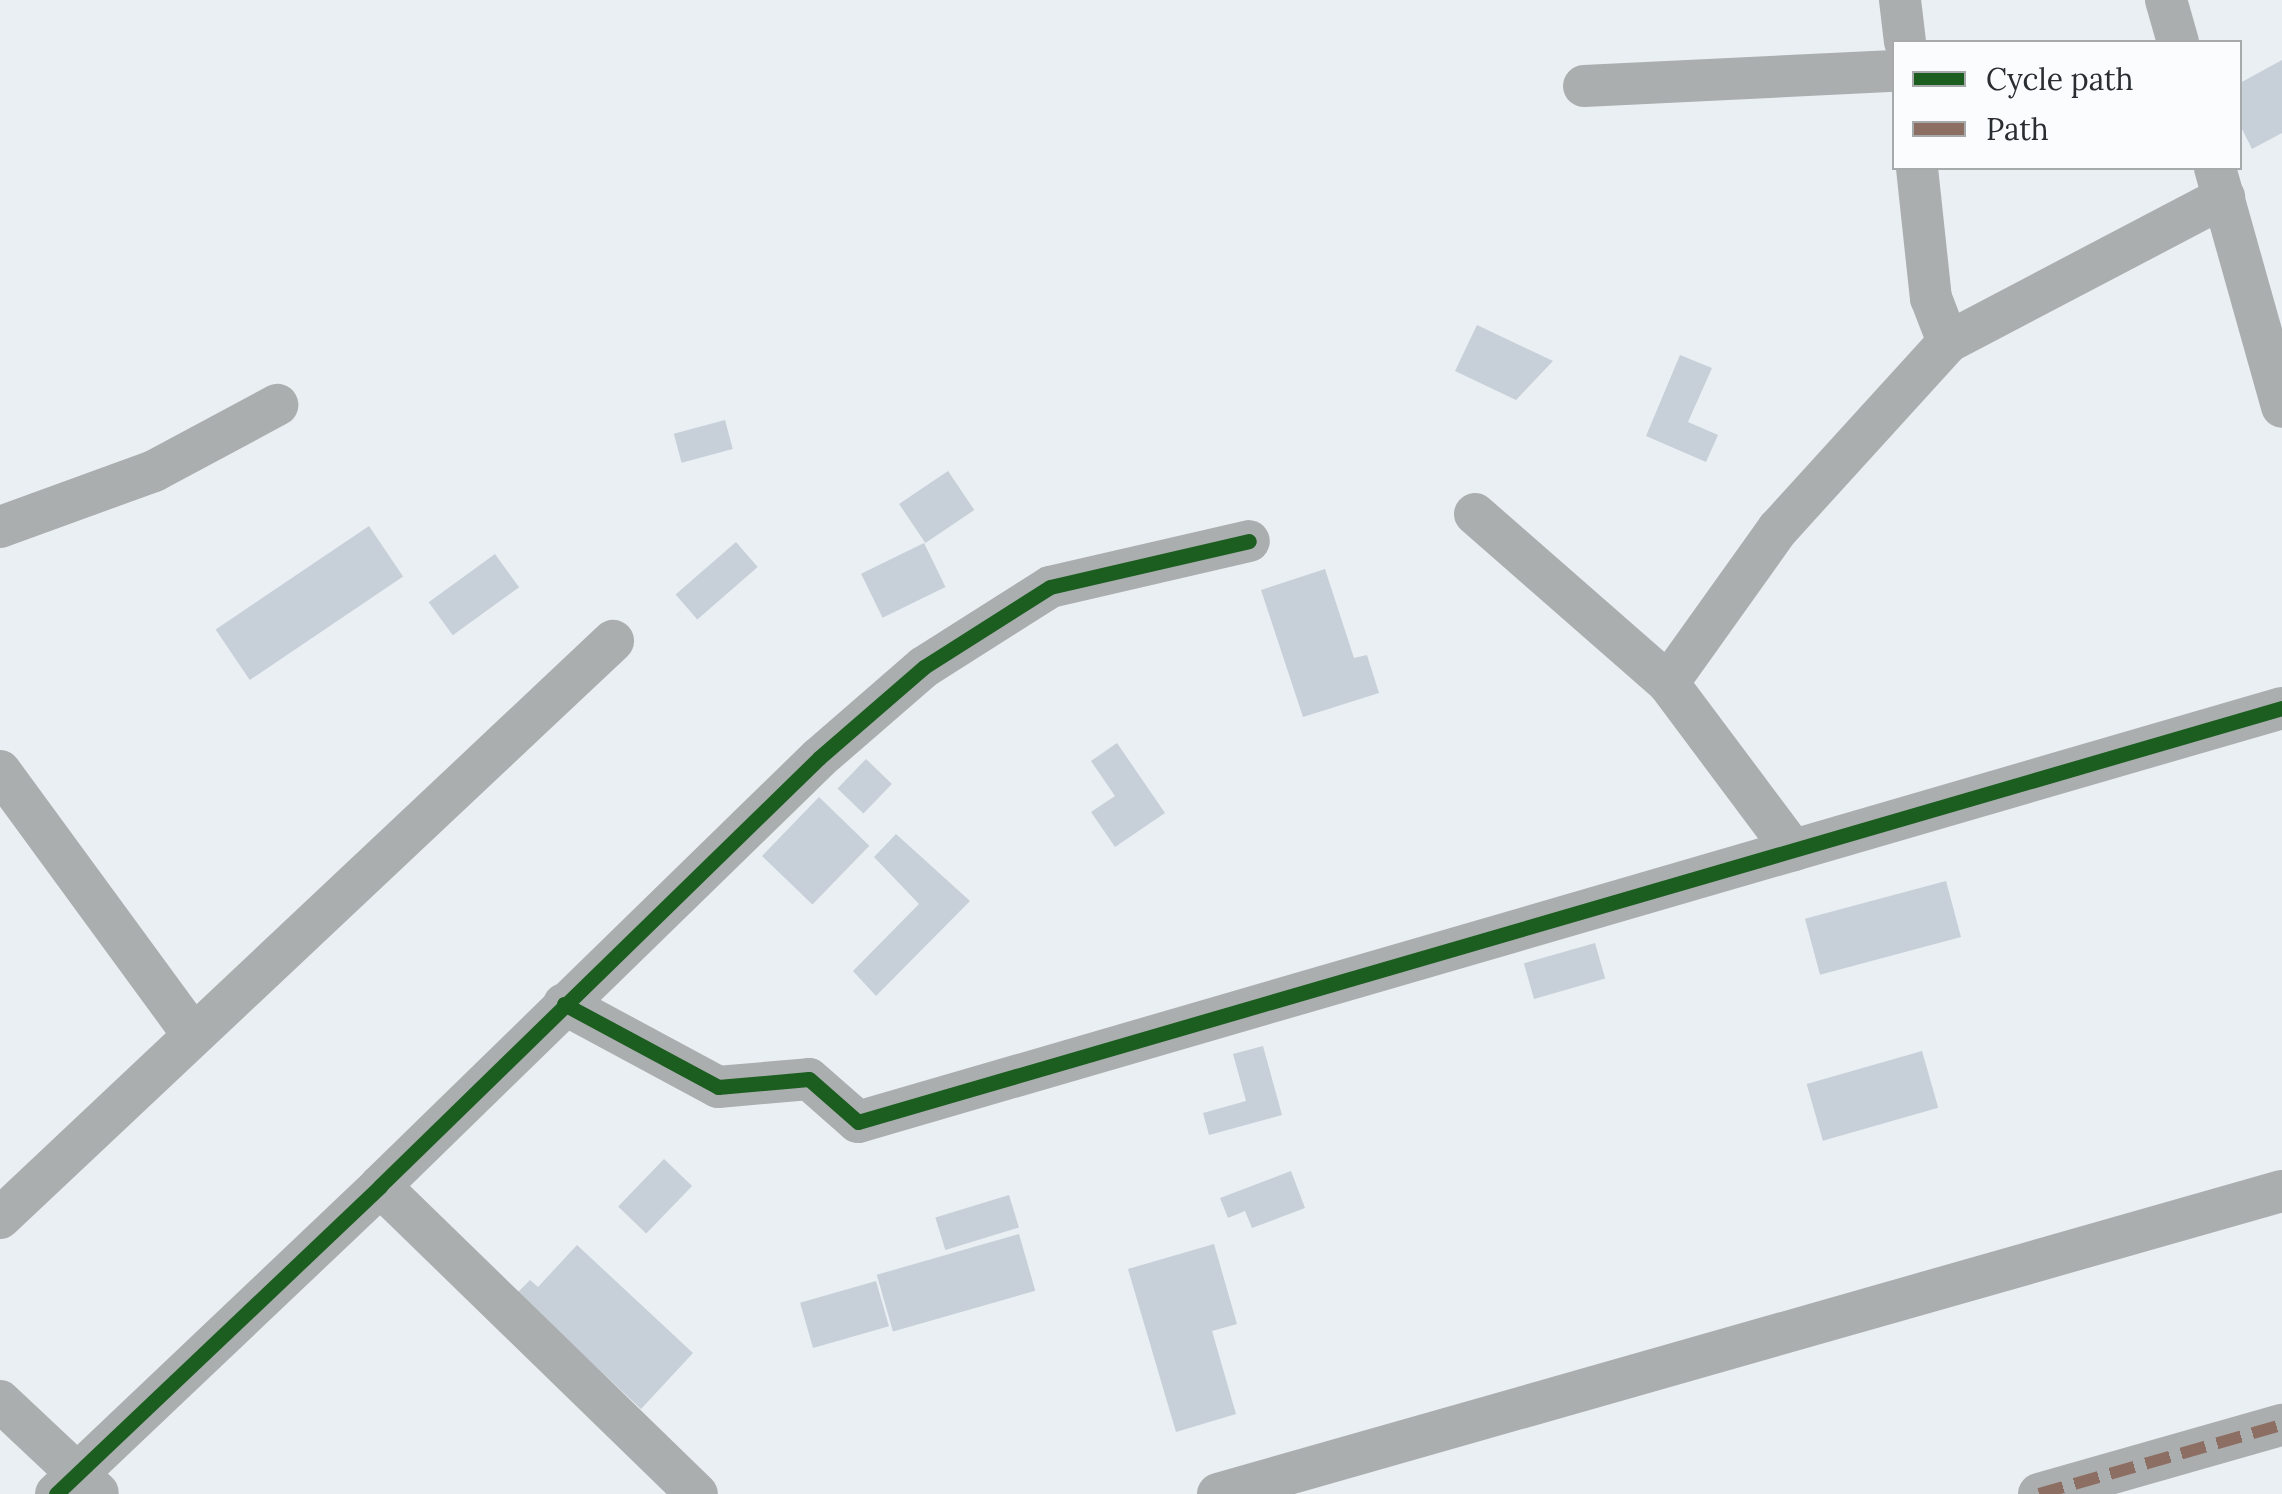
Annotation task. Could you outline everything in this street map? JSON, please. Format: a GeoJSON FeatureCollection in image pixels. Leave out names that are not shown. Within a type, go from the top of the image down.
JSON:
{"type":"FeatureCollection","features":[{"type":"Feature","properties":{"kind":"street"},"geometry":{"type":"LineString","coordinates":[[1900,0],[1904,40]]}},
{"type":"Feature","properties":{"kind":"street"},"geometry":{"type":"LineString","coordinates":[[2166,0],[2177,40]]}},
{"type":"Feature","properties":{"kind":"street"},"geometry":{"type":"LineString","coordinates":[[1584,86],[1892,71]]}},
{"type":"Feature","properties":{"kind":"street"},"geometry":{"type":"LineString","coordinates":[[1918,170],[1931,298],[1948,342]]}},
{"type":"Feature","properties":{"kind":"street"},"geometry":{"type":"LineString","coordinates":[[1668,683],[1778,529],[1948,342],[2220,182],[2264,275],[2282,407]]}},
{"type":"Feature","properties":{"kind":"street"},"geometry":{"type":"LineString","coordinates":[[0,527],[154,471],[277,406]]}},
{"type":"Feature","properties":{"kind":"street"},"geometry":{"type":"LineString","coordinates":[[1475,514],[1668,683],[1794,850]]}},
{"type":"Feature","properties":{"kind":"street"},"geometry":{"type":"LineString","coordinates":[[0,1401],[77,1487],[564,1004],[819,758],[924,667],[1050,588],[1249,540]]}},
{"type":"Feature","properties":{"kind":"street"},"geometry":{"type":"LineString","coordinates":[[0,1218],[192,1033],[613,642]]}},
{"type":"Feature","properties":{"kind":"street"},"geometry":{"type":"LineString","coordinates":[[564,1004],[718,1087],[810,1078],[858,1122],[2282,708]]}},
{"type":"Feature","properties":{"kind":"street"},"geometry":{"type":"LineString","coordinates":[[0,771],[192,1033]]}},
{"type":"Feature","properties":{"kind":"street"},"geometry":{"type":"LineString","coordinates":[[380,1186],[696,1494]]}},
{"type":"Feature","properties":{"kind":"street"},"geometry":{"type":"LineString","coordinates":[[1218,1494],[2282,1190]]}},
{"type":"Feature","properties":{"kind":"street"},"geometry":{"type":"LineString","coordinates":[[2039,1494],[2282,1424]]}},
{"type":"Feature","properties":{"kind":"building"},"geometry":{"type":"Polygon","coordinates":[[[2282,60],[2282,133],[2252,149],[2242,129],[2242,82],[2282,60]]]}},
{"type":"Feature","properties":{"kind":"building"},"geometry":{"type":"Polygon","coordinates":[[[1477,325],[1553,361],[1516,400],[1455,371],[1477,325]]]}},
{"type":"Feature","properties":{"kind":"building"},"geometry":{"type":"Polygon","coordinates":[[[1680,355],[1712,368],[1688,422],[1718,435],[1706,462],[1646,436],[1680,355]]]}},
{"type":"Feature","properties":{"kind":"building"},"geometry":{"type":"Polygon","coordinates":[[[725,420],[733,449],[682,463],[674,434],[725,420]]]}},
{"type":"Feature","properties":{"kind":"building"},"geometry":{"type":"Polygon","coordinates":[[[948,471],[974,510],[925,543],[899,504],[948,471]]]}},
{"type":"Feature","properties":{"kind":"building"},"geometry":{"type":"Polygon","coordinates":[[[369,526],[403,577],[250,680],[216,629],[369,526]]]}},
{"type":"Feature","properties":{"kind":"building"},"geometry":{"type":"Polygon","coordinates":[[[736,542],[758,567],[697,619],[676,594],[736,542]]]}},
{"type":"Feature","properties":{"kind":"building"},"geometry":{"type":"Polygon","coordinates":[[[924,543],[945,587],[883,618],[861,574],[924,543]]]}},
{"type":"Feature","properties":{"kind":"building"},"geometry":{"type":"Polygon","coordinates":[[[495,554],[519,587],[453,635],[429,602],[495,554]]]}},
{"type":"Feature","properties":{"kind":"building"},"geometry":{"type":"Polygon","coordinates":[[[1325,569],[1354,658],[1367,655],[1379,693],[1303,717],[1261,590],[1325,569]]]}},
{"type":"Feature","properties":{"kind":"building"},"geometry":{"type":"Polygon","coordinates":[[[1117,743],[1165,813],[1115,847],[1091,812],[1115,796],[1091,761],[1117,743]]]}},
{"type":"Feature","properties":{"kind":"building"},"geometry":{"type":"Polygon","coordinates":[[[866,759],[892,784],[863,814],[838,788],[866,759]]]}},
{"type":"Feature","properties":{"kind":"building"},"geometry":{"type":"Polygon","coordinates":[[[819,797],[869,846],[812,905],[762,856],[819,797]]]}},
{"type":"Feature","properties":{"kind":"building"},"geometry":{"type":"Polygon","coordinates":[[[896,834],[970,901],[876,996],[853,971],[919,904],[874,857],[896,834]]]}},
{"type":"Feature","properties":{"kind":"building"},"geometry":{"type":"Polygon","coordinates":[[[1946,881],[1961,937],[1820,975],[1805,919],[1946,881]]]}},
{"type":"Feature","properties":{"kind":"building"},"geometry":{"type":"Polygon","coordinates":[[[1595,943],[1605,979],[1534,999],[1524,963],[1595,943]]]}},
{"type":"Feature","properties":{"kind":"building"},"geometry":{"type":"Polygon","coordinates":[[[1263,1046],[1282,1115],[1209,1135],[1203,1113],[1246,1101],[1233,1054],[1263,1046]]]}},
{"type":"Feature","properties":{"kind":"building"},"geometry":{"type":"Polygon","coordinates":[[[1922,1051],[1938,1108],[1823,1141],[1807,1084],[1922,1051]]]}},
{"type":"Feature","properties":{"kind":"building"},"geometry":{"type":"Polygon","coordinates":[[[664,1159],[692,1186],[646,1234],[618,1206],[664,1159]]]}},
{"type":"Feature","properties":{"kind":"building"},"geometry":{"type":"Polygon","coordinates":[[[1291,1171],[1305,1208],[1252,1228],[1245,1211],[1228,1218],[1220,1198],[1291,1171]]]}},
{"type":"Feature","properties":{"kind":"building"},"geometry":{"type":"Polygon","coordinates":[[[1009,1195],[1019,1228],[945,1250],[935,1218],[1009,1195]]]}},
{"type":"Feature","properties":{"kind":"building"},"geometry":{"type":"Polygon","coordinates":[[[1019,1234],[1035,1291],[893,1332],[877,1275],[1019,1234]]]}},
{"type":"Feature","properties":{"kind":"building"},"geometry":{"type":"Polygon","coordinates":[[[1214,1244],[1237,1324],[1212,1331],[1236,1414],[1176,1432],[1128,1269],[1214,1244]]]}},
{"type":"Feature","properties":{"kind":"building"},"geometry":{"type":"Polygon","coordinates":[[[577,1245],[693,1353],[641,1409],[517,1293],[530,1280],[538,1287],[577,1245]]]}},
{"type":"Feature","properties":{"kind":"building"},"geometry":{"type":"Polygon","coordinates":[[[876,1281],[889,1326],[813,1348],[800,1303],[876,1281]]]}},
{"type":"Feature","properties":{"kind":"marked path"},"geometry":{"type":"LineString","coordinates":[[2039,1494],[2282,1425]]}},
{"type":"Feature","properties":{"kind":"cycle path"},"geometry":{"type":"LineString","coordinates":[[56,1494],[380,1186],[819,758],[924,667],[1050,587],[1249,541]]}},
{"type":"Feature","properties":{"kind":"cycle path"},"geometry":{"type":"LineString","coordinates":[[564,1004],[718,1087],[809,1079],[858,1122],[2282,708]]}}]}
